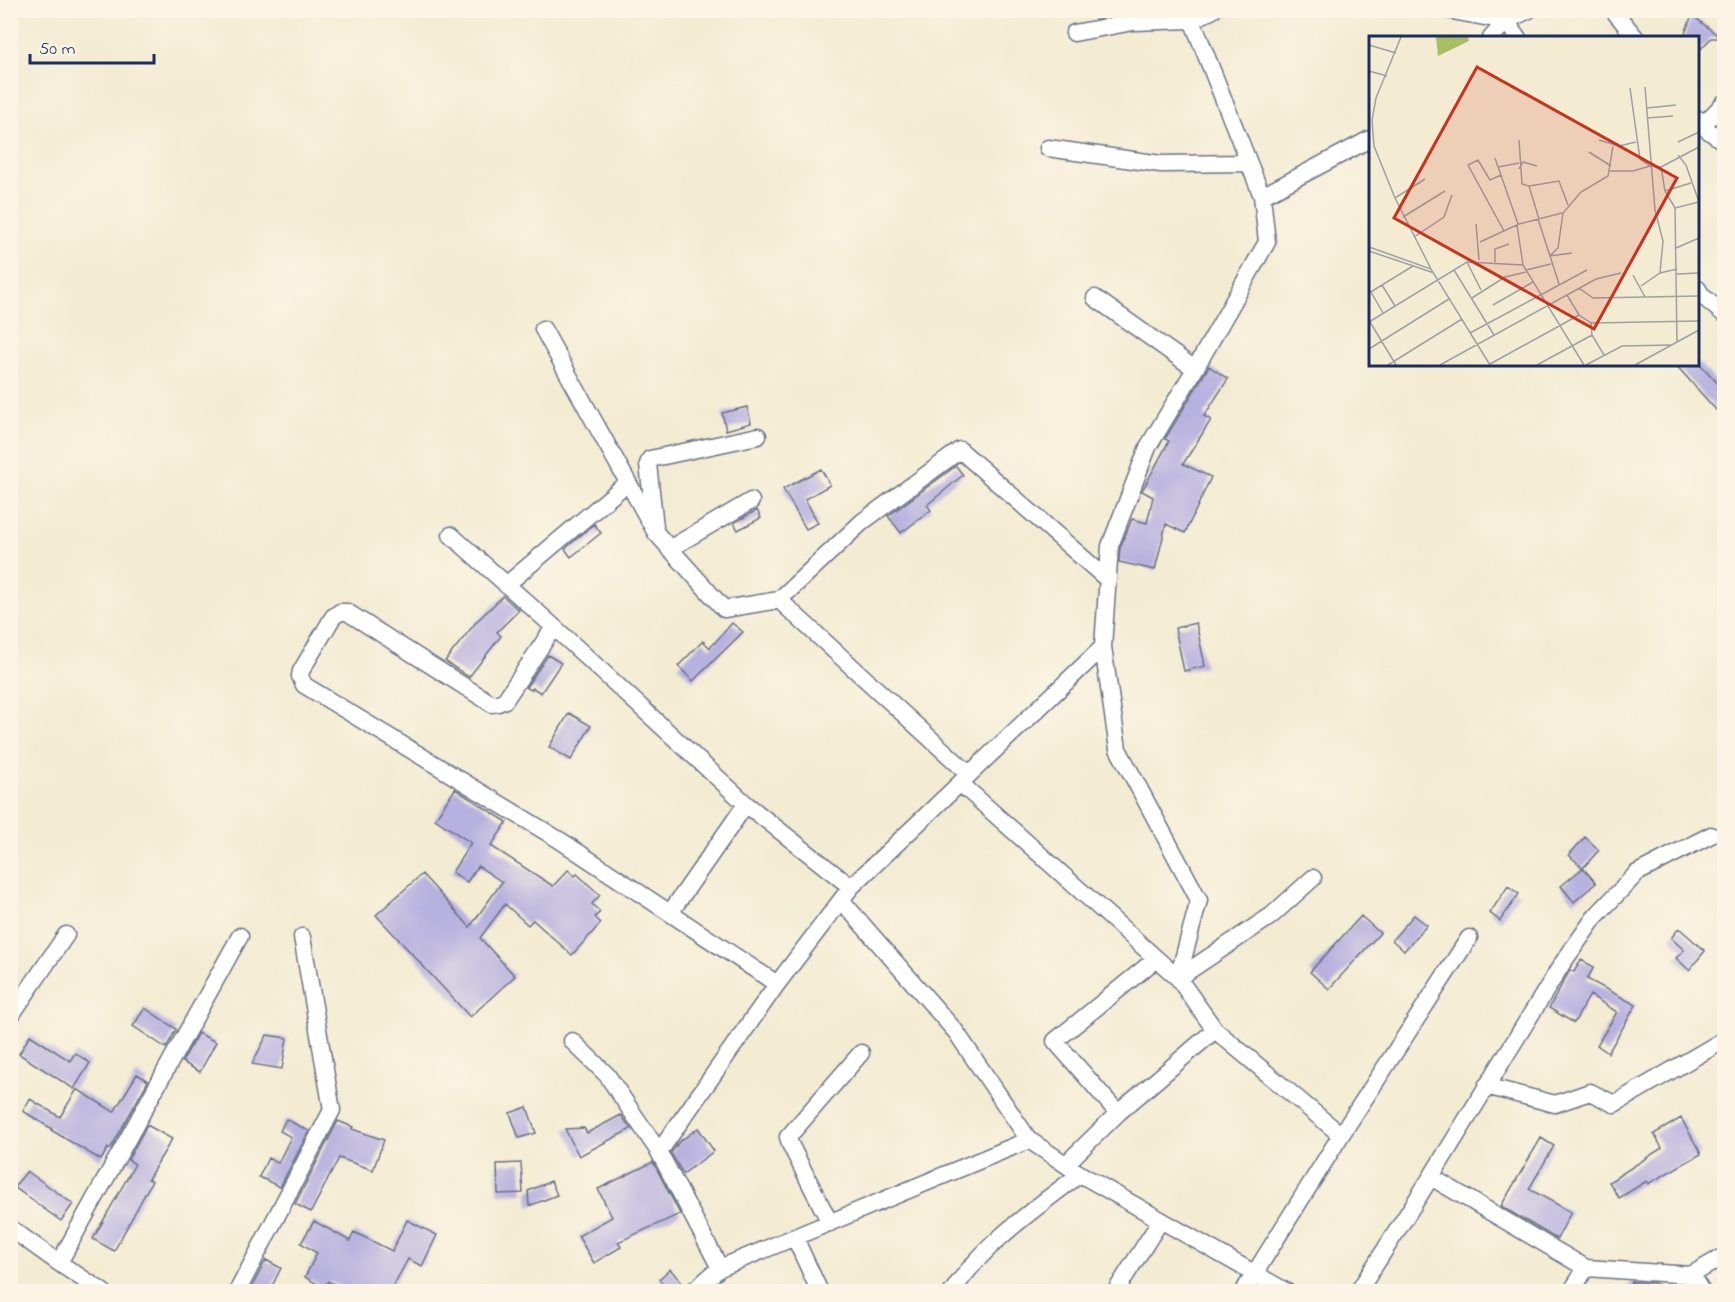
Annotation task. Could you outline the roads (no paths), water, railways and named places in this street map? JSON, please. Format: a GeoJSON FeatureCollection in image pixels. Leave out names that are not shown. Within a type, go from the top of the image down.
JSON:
{"type":"FeatureCollection","features":[{"type":"Feature","properties":{"kind":"street"},"geometry":{"type":"LineString","coordinates":[[1074,33],[1133,16],[1192,20],[1213,10]]}},
{"type":"Feature","properties":{"kind":"street"},"geometry":{"type":"LineString","coordinates":[[1447,10],[1504,16],[1529,10]]}},
{"type":"Feature","properties":{"kind":"street"},"geometry":{"type":"LineString","coordinates":[[1613,10],[1634,36]]}},
{"type":"Feature","properties":{"kind":"street"},"geometry":{"type":"LineString","coordinates":[[1492,36],[1504,16]]}},
{"type":"Feature","properties":{"kind":"street"},"geometry":{"type":"LineString","coordinates":[[1504,16],[1517,36]]}},
{"type":"Feature","properties":{"kind":"street"},"geometry":{"type":"LineString","coordinates":[[1178,978],[1199,900],[1118,749],[1103,647],[1110,546],[1148,447],[1267,242],[1262,196],[1192,20]]}},
{"type":"Feature","properties":{"kind":"street"},"geometry":{"type":"LineString","coordinates":[[1725,103],[1700,123],[1725,142]]}},
{"type":"Feature","properties":{"kind":"street"},"geometry":{"type":"LineString","coordinates":[[1262,196],[1369,140]]}},
{"type":"Feature","properties":{"kind":"street"},"geometry":{"type":"LineString","coordinates":[[1048,148],[1161,164],[1249,164]]}},
{"type":"Feature","properties":{"kind":"street"},"geometry":{"type":"LineString","coordinates":[[1699,291],[1702,296],[1725,314]]}},
{"type":"Feature","properties":{"kind":"street"},"geometry":{"type":"LineString","coordinates":[[1095,298],[1195,369]]}},
{"type":"Feature","properties":{"kind":"street"},"geometry":{"type":"LineString","coordinates":[[543,329],[656,533],[724,609],[779,600],[862,522],[960,450],[1108,580]]}},
{"type":"Feature","properties":{"kind":"street"},"geometry":{"type":"LineString","coordinates":[[656,533],[648,464],[650,459],[758,436]]}},
{"type":"Feature","properties":{"kind":"street"},"geometry":{"type":"LineString","coordinates":[[506,585],[627,483]]}},
{"type":"Feature","properties":{"kind":"street"},"geometry":{"type":"LineString","coordinates":[[669,549],[751,501]]}},
{"type":"Feature","properties":{"kind":"street"},"geometry":{"type":"LineString","coordinates":[[451,535],[846,893],[956,1032],[1029,1140],[1080,1174],[1287,1292]]}},
{"type":"Feature","properties":{"kind":"street"},"geometry":{"type":"LineString","coordinates":[[779,600],[965,779],[1178,978],[1215,1030],[1341,1135]]}},
{"type":"Feature","properties":{"kind":"street"},"geometry":{"type":"LineString","coordinates":[[554,627],[505,700],[498,704],[492,704],[347,612],[340,612],[333,617],[300,676],[304,685],[561,841],[777,984]]}},
{"type":"Feature","properties":{"kind":"street"},"geometry":{"type":"LineString","coordinates":[[659,1152],[777,984],[846,893],[1103,647]]}},
{"type":"Feature","properties":{"kind":"street"},"geometry":{"type":"LineString","coordinates":[[670,913],[746,804]]}},
{"type":"Feature","properties":{"kind":"street"},"geometry":{"type":"LineString","coordinates":[[1358,1292],[1562,964],[1595,917],[1637,873],[1711,835]]}},
{"type":"Feature","properties":{"kind":"street"},"geometry":{"type":"LineString","coordinates":[[1178,978],[1270,916],[1313,878]]}},
{"type":"Feature","properties":{"kind":"street"},"geometry":{"type":"LineString","coordinates":[[10,1017],[66,935]]}},
{"type":"Feature","properties":{"kind":"street"},"geometry":{"type":"LineString","coordinates":[[58,1263],[240,936]]}},
{"type":"Feature","properties":{"kind":"street"},"geometry":{"type":"LineString","coordinates":[[237,1292],[332,1110],[302,937]]}},
{"type":"Feature","properties":{"kind":"street"},"geometry":{"type":"LineString","coordinates":[[1243,1292],[1341,1135],[1469,938]]}},
{"type":"Feature","properties":{"kind":"street"},"geometry":{"type":"LineString","coordinates":[[1118,1113],[1055,1041],[1156,958]]}},
{"type":"Feature","properties":{"kind":"street"},"geometry":{"type":"LineString","coordinates":[[1066,1164],[1118,1113],[1215,1030]]}},
{"type":"Feature","properties":{"kind":"street"},"geometry":{"type":"LineString","coordinates":[[1486,1086],[1555,1104],[1590,1092],[1614,1104],[1725,1040]]}},
{"type":"Feature","properties":{"kind":"street"},"geometry":{"type":"LineString","coordinates":[[572,1041],[607,1075],[659,1152],[720,1268]]}},
{"type":"Feature","properties":{"kind":"street"},"geometry":{"type":"LineString","coordinates":[[830,1223],[789,1144],[788,1137],[861,1053]]}},
{"type":"Feature","properties":{"kind":"street"},"geometry":{"type":"LineString","coordinates":[[692,1292],[720,1268],[1029,1140]]}},
{"type":"Feature","properties":{"kind":"street"},"geometry":{"type":"LineString","coordinates":[[952,1292],[991,1246],[1030,1212],[1080,1174]]}},
{"type":"Feature","properties":{"kind":"street"},"geometry":{"type":"LineString","coordinates":[[1431,1177],[1586,1268],[1691,1275]]}},
{"type":"Feature","properties":{"kind":"street"},"geometry":{"type":"LineString","coordinates":[[1116,1292],[1161,1220]]}},
{"type":"Feature","properties":{"kind":"street"},"geometry":{"type":"LineString","coordinates":[[10,1228],[103,1292]]}},
{"type":"Feature","properties":{"kind":"street"},"geometry":{"type":"LineString","coordinates":[[795,1238],[820,1292]]}},
{"type":"Feature","properties":{"kind":"street"},"geometry":{"type":"LineString","coordinates":[[1680,1292],[1691,1275],[1725,1256]]}},
{"type":"Feature","properties":{"kind":"street"},"geometry":{"type":"LineString","coordinates":[[1571,1292],[1586,1268]]}},
{"type":"Feature","properties":{"kind":"street"},"geometry":{"type":"LineString","coordinates":[[1691,1275],[1702,1292]]}}]}
